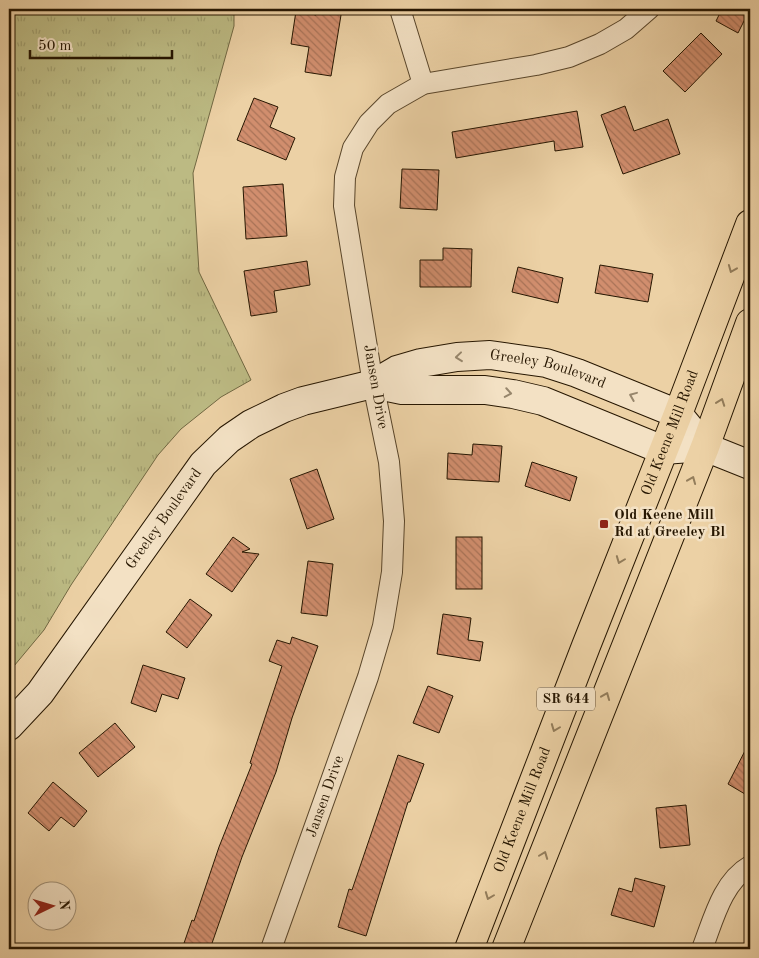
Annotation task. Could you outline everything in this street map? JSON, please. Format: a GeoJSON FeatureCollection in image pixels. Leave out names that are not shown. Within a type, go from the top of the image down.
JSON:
{"type":"FeatureCollection","features":[{"type":"Feature","properties":{"kind":"main road","name":"Old Keene Mill Road"},"geometry":{"type":"LineString","coordinates":[[469,949],[678,414],[750,224]]}},
{"type":"Feature","properties":{"kind":"main road","name":"SR 644"},"geometry":{"type":"LineString","coordinates":[[506,949],[705,448],[750,323]]}},
{"type":"Feature","properties":{"kind":"street"},"geometry":{"type":"LineString","coordinates":[[400,9],[423,84]]}},
{"type":"Feature","properties":{"kind":"street","name":"Jansen Drive"},"geometry":{"type":"LineString","coordinates":[[271,949],[368,677],[385,617],[392,572],[394,521],[389,462],[373,384],[344,206],[345,177],[353,148],[369,123],[388,104],[423,84],[536,66],[569,57],[600,44],[626,29],[649,9]]}},
{"type":"Feature","properties":{"kind":"street","name":"Greeley Boulevard"},"geometry":{"type":"LineString","coordinates":[[9,726],[40,693],[189,481],[217,450],[251,424],[284,408],[303,401],[373,384],[397,370],[420,363],[457,357],[490,355],[546,364],[577,373],[678,414],[705,448]]}},
{"type":"Feature","properties":{"kind":"street","name":"Greeley Boulevard"},"geometry":{"type":"LineString","coordinates":[[373,384],[402,390],[484,390],[513,394],[543,401],[663,450],[705,448],[750,465]]}},
{"type":"Feature","properties":{"kind":"street"},"geometry":{"type":"LineString","coordinates":[[702,949],[723,896],[734,880],[750,866]]}},
{"type":"Feature","properties":{"kind":"green space"},"geometry":{"type":"Polygon","coordinates":[[[9,9],[234,9],[234,26],[193,173],[199,272],[251,380],[221,397],[181,429],[158,455],[71,585],[44,630],[9,672],[9,9]]]}},
{"type":"Feature","properties":{"kind":"building"},"geometry":{"type":"Polygon","coordinates":[[[316,9],[342,9],[331,76],[305,72],[309,47],[291,44],[296,11],[316,15],[316,9]]]}},
{"type":"Feature","properties":{"kind":"building"},"geometry":{"type":"Polygon","coordinates":[[[722,9],[750,9],[738,33],[716,21],[722,9]]]}},
{"type":"Feature","properties":{"kind":"building"},"geometry":{"type":"Polygon","coordinates":[[[701,33],[722,54],[685,92],[663,71],[701,33]]]}},
{"type":"Feature","properties":{"kind":"building"},"geometry":{"type":"Polygon","coordinates":[[[254,98],[278,107],[270,127],[295,138],[286,160],[237,140],[254,98]]]}},
{"type":"Feature","properties":{"kind":"building"},"geometry":{"type":"Polygon","coordinates":[[[625,106],[634,131],[668,119],[680,154],[623,174],[601,115],[625,106]]]}},
{"type":"Feature","properties":{"kind":"building"},"geometry":{"type":"Polygon","coordinates":[[[577,111],[583,147],[555,151],[554,141],[456,158],[452,132],[577,111]]]}},
{"type":"Feature","properties":{"kind":"building"},"geometry":{"type":"Polygon","coordinates":[[[402,169],[439,170],[437,210],[400,208],[402,169]]]}},
{"type":"Feature","properties":{"kind":"building"},"geometry":{"type":"Polygon","coordinates":[[[283,184],[287,236],[246,239],[243,187],[283,184]]]}},
{"type":"Feature","properties":{"kind":"building"},"geometry":{"type":"Polygon","coordinates":[[[443,248],[472,249],[471,287],[420,287],[420,260],[443,260],[443,248]]]}},
{"type":"Feature","properties":{"kind":"building"},"geometry":{"type":"Polygon","coordinates":[[[307,261],[310,285],[274,291],[277,312],[251,316],[244,271],[307,261]]]}},
{"type":"Feature","properties":{"kind":"building"},"geometry":{"type":"Polygon","coordinates":[[[600,265],[653,274],[648,302],[595,293],[600,265]]]}},
{"type":"Feature","properties":{"kind":"building"},"geometry":{"type":"Polygon","coordinates":[[[518,267],[563,278],[558,303],[512,292],[518,267]]]}},
{"type":"Feature","properties":{"kind":"building"},"geometry":{"type":"Polygon","coordinates":[[[473,444],[502,446],[499,482],[447,479],[448,453],[472,455],[473,444]]]}},
{"type":"Feature","properties":{"kind":"building"},"geometry":{"type":"Polygon","coordinates":[[[532,462],[577,477],[570,501],[525,486],[532,462]]]}},
{"type":"Feature","properties":{"kind":"building"},"geometry":{"type":"Polygon","coordinates":[[[317,469],[334,519],[307,529],[290,479],[317,469]]]}},
{"type":"Feature","properties":{"kind":"building"},"geometry":{"type":"Polygon","coordinates":[[[233,537],[250,549],[242,552],[259,554],[232,592],[206,574],[233,537]]]}},
{"type":"Feature","properties":{"kind":"building"},"geometry":{"type":"Polygon","coordinates":[[[456,537],[482,537],[482,589],[456,589],[456,537]]]}},
{"type":"Feature","properties":{"kind":"building"},"geometry":{"type":"Polygon","coordinates":[[[308,561],[333,564],[327,616],[301,613],[308,561]]]}},
{"type":"Feature","properties":{"kind":"building"},"geometry":{"type":"Polygon","coordinates":[[[190,599],[212,615],[187,648],[166,632],[190,599]]]}},
{"type":"Feature","properties":{"kind":"building"},"geometry":{"type":"Polygon","coordinates":[[[443,614],[471,618],[468,640],[483,642],[480,661],[437,654],[443,614]]]}},
{"type":"Feature","properties":{"kind":"building"},"geometry":{"type":"Polygon","coordinates":[[[292,637],[318,646],[292,718],[276,772],[242,857],[210,949],[182,949],[252,764],[250,763],[282,666],[269,661],[277,640],[290,644],[292,637]]]}},
{"type":"Feature","properties":{"kind":"building"},"geometry":{"type":"Polygon","coordinates":[[[143,665],[185,678],[178,699],[162,694],[156,712],[131,703],[143,665]]]}},
{"type":"Feature","properties":{"kind":"building"},"geometry":{"type":"Polygon","coordinates":[[[428,686],[453,696],[439,733],[413,723],[428,686]]]}},
{"type":"Feature","properties":{"kind":"building"},"geometry":{"type":"Polygon","coordinates":[[[115,723],[135,747],[98,777],[79,753],[115,723]]]}},
{"type":"Feature","properties":{"kind":"building"},"geometry":{"type":"Polygon","coordinates":[[[750,741],[750,797],[728,784],[750,741]]]}},
{"type":"Feature","properties":{"kind":"building"},"geometry":{"type":"Polygon","coordinates":[[[398,755],[424,764],[410,802],[408,802],[366,936],[338,927],[349,889],[352,890],[398,755]]]}},
{"type":"Feature","properties":{"kind":"building"},"geometry":{"type":"Polygon","coordinates":[[[53,782],[87,811],[74,827],[61,817],[49,831],[28,813],[53,782]]]}},
{"type":"Feature","properties":{"kind":"building"},"geometry":{"type":"Polygon","coordinates":[[[686,805],[690,845],[660,848],[656,808],[686,805]]]}},
{"type":"Feature","properties":{"kind":"building"},"geometry":{"type":"Polygon","coordinates":[[[635,878],[665,886],[654,927],[611,915],[619,888],[632,892],[635,878]]]}},
{"type":"Feature","properties":{"kind":"place","name":"Old Keene Mill Rd at Greeley Bl"},"geometry":{"type":"Point","coordinates":[604,524]}}]}
